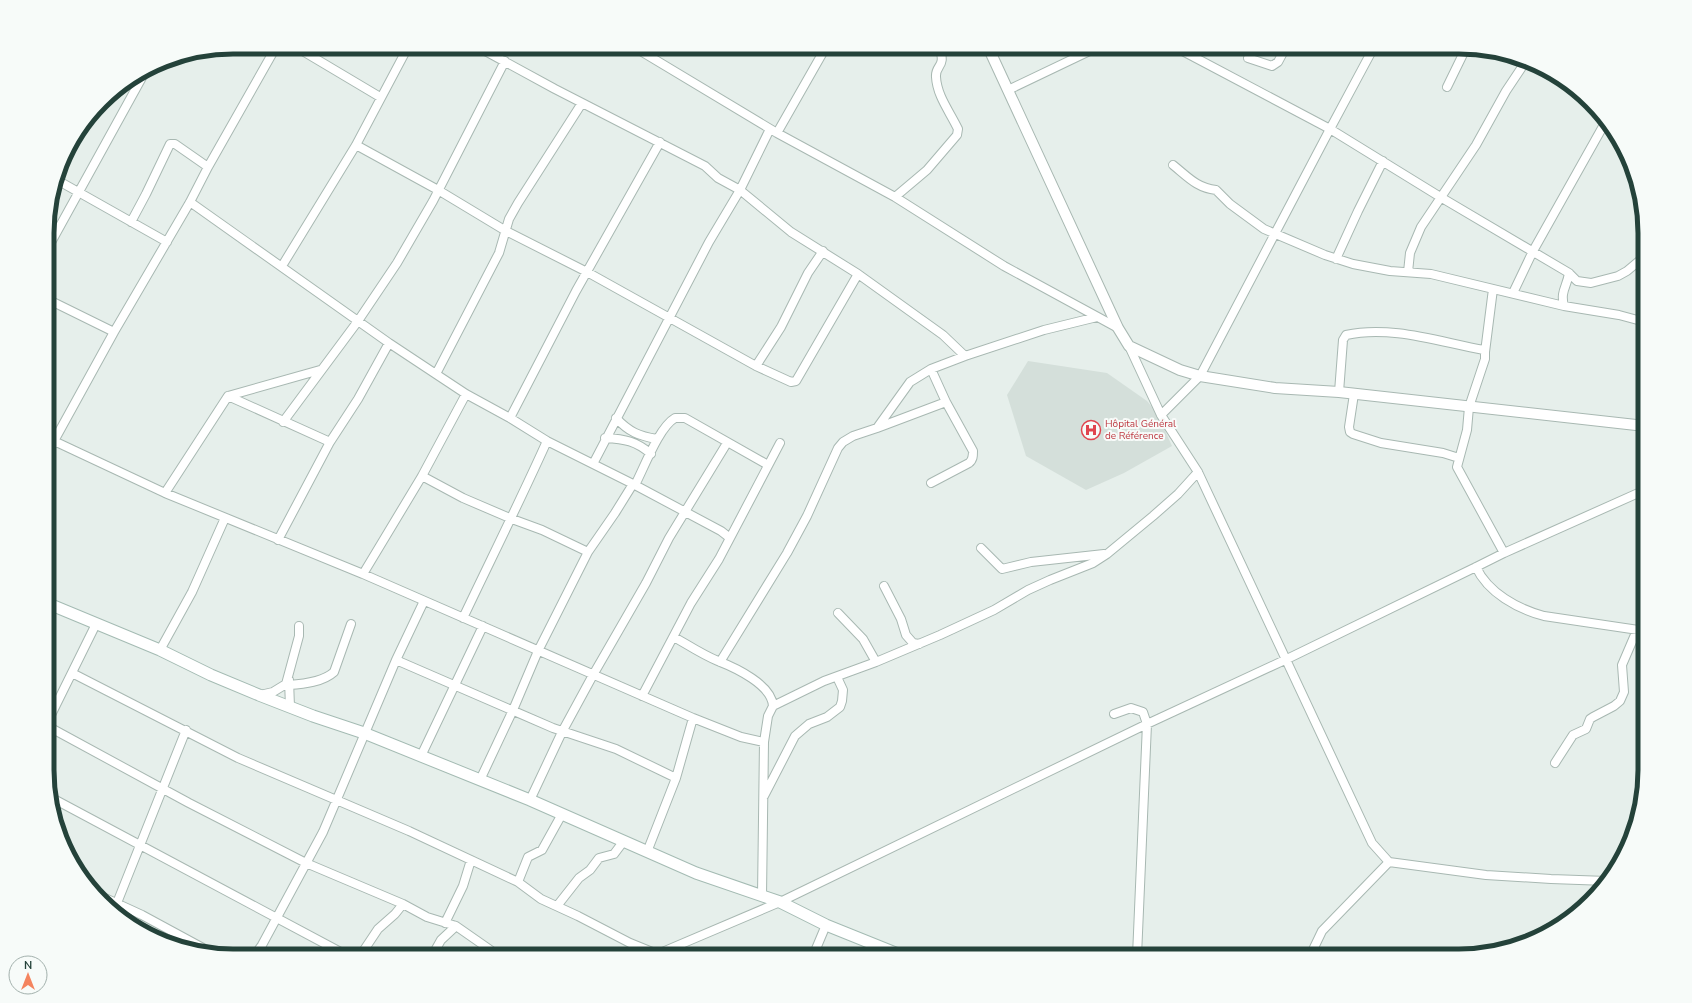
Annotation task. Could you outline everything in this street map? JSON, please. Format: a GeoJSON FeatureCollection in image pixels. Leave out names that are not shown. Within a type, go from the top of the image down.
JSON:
{"type":"FeatureCollection","features":[{"type":"Feature","properties":{"kind":"main road"},"geometry":{"type":"LineString","coordinates":[[54,606],[160,650],[259,695],[421,756],[530,800],[696,873],[780,902],[826,924],[886,949]]}},
{"type":"Feature","properties":{"kind":"street"},"geometry":{"type":"LineString","coordinates":[[272,54],[208,167],[190,202],[114,332],[54,441],[165,493],[363,574],[693,718],[741,737],[764,742]]}},
{"type":"Feature","properties":{"kind":"street"},"geometry":{"type":"LineString","coordinates":[[308,54],[380,97]]}},
{"type":"Feature","properties":{"kind":"street"},"geometry":{"type":"LineString","coordinates":[[282,266],[356,145],[380,97],[404,54]]}},
{"type":"Feature","properties":{"kind":"street"},"geometry":{"type":"LineString","coordinates":[[492,54],[582,103],[705,166],[718,178],[740,190],[791,232],[858,274],[943,335],[965,356]]}},
{"type":"Feature","properties":{"kind":"street"},"geometry":{"type":"LineString","coordinates":[[646,54],[774,131],[895,197],[1004,266],[1118,328]]}},
{"type":"Feature","properties":{"kind":"street"},"geometry":{"type":"LineString","coordinates":[[592,464],[709,242],[774,131],[822,54]]}},
{"type":"Feature","properties":{"kind":"street"},"geometry":{"type":"LineString","coordinates":[[895,197],[927,170],[957,135],[958,129],[937,89],[936,74],[942,62],[942,54]]}},
{"type":"Feature","properties":{"kind":"street"},"geometry":{"type":"LineString","coordinates":[[991,54],[1118,328],[1129,346],[1161,415],[1198,472],[1372,843],[1389,862],[1486,875],[1600,881]]}},
{"type":"Feature","properties":{"kind":"street"},"geometry":{"type":"LineString","coordinates":[[1188,54],[1330,128],[1442,198],[1568,273],[1577,281],[1591,283],[1618,276],[1628,271],[1638,262]]}},
{"type":"Feature","properties":{"kind":"street"},"geometry":{"type":"LineString","coordinates":[[1248,58],[1272,66],[1276,65],[1282,54]]}},
{"type":"Feature","properties":{"kind":"street"},"geometry":{"type":"LineString","coordinates":[[1161,415],[1200,376],[1370,54]]}},
{"type":"Feature","properties":{"kind":"street"},"geometry":{"type":"LineString","coordinates":[[1447,87],[1463,54]]}},
{"type":"Feature","properties":{"kind":"street"},"geometry":{"type":"LineString","coordinates":[[1008,90],[1081,55]]}},
{"type":"Feature","properties":{"kind":"street"},"geometry":{"type":"LineString","coordinates":[[283,422],[320,370],[358,321],[397,263],[438,190],[505,61]]}},
{"type":"Feature","properties":{"kind":"street"},"geometry":{"type":"LineString","coordinates":[[1408,272],[1410,253],[1421,227],[1442,198],[1523,66]]}},
{"type":"Feature","properties":{"kind":"street"},"geometry":{"type":"LineString","coordinates":[[54,237],[141,79]]}},
{"type":"Feature","properties":{"kind":"street"},"geometry":{"type":"LineString","coordinates":[[436,374],[493,265],[510,219],[518,203],[582,103]]}},
{"type":"Feature","properties":{"kind":"street"},"geometry":{"type":"LineString","coordinates":[[1514,293],[1533,252],[1603,127]]}},
{"type":"Feature","properties":{"kind":"street"},"geometry":{"type":"LineString","coordinates":[[510,418],[587,272],[660,142]]}},
{"type":"Feature","properties":{"kind":"street"},"geometry":{"type":"LineString","coordinates":[[131,222],[170,144],[175,144],[208,167]]}},
{"type":"Feature","properties":{"kind":"street"},"geometry":{"type":"LineString","coordinates":[[356,145],[438,190],[506,231],[587,272],[756,366],[791,382],[796,381],[858,274]]}},
{"type":"Feature","properties":{"kind":"street"},"geometry":{"type":"LineString","coordinates":[[1336,259],[1383,161]]}},
{"type":"Feature","properties":{"kind":"street"},"geometry":{"type":"LineString","coordinates":[[1173,165],[1196,184],[1205,188],[1216,190],[1230,204],[1264,229],[1336,259],[1373,268],[1431,274],[1564,306],[1619,315],[1638,320]]}},
{"type":"Feature","properties":{"kind":"street"},"geometry":{"type":"LineString","coordinates":[[61,182],[167,242]]}},
{"type":"Feature","properties":{"kind":"street"},"geometry":{"type":"LineString","coordinates":[[190,202],[389,343],[466,394],[510,418],[547,441],[721,531],[730,538]]}},
{"type":"Feature","properties":{"kind":"street"},"geometry":{"type":"LineString","coordinates":[[756,366],[781,327],[808,273],[823,252]]}},
{"type":"Feature","properties":{"kind":"street"},"geometry":{"type":"LineString","coordinates":[[1564,306],[1562,294],[1567,281],[1568,273]]}},
{"type":"Feature","properties":{"kind":"street"},"geometry":{"type":"LineString","coordinates":[[1493,289],[1485,352],[1469,407],[1468,430],[1458,458],[1457,467],[1460,476],[1504,553]]}},
{"type":"Feature","properties":{"kind":"street"},"geometry":{"type":"LineString","coordinates":[[54,302],[114,332]]}},
{"type":"Feature","properties":{"kind":"street"},"geometry":{"type":"LineString","coordinates":[[877,428],[910,382],[931,369],[1044,330],[1097,317]]}},
{"type":"Feature","properties":{"kind":"street"},"geometry":{"type":"LineString","coordinates":[[1339,392],[1343,340],[1346,335],[1383,333],[1418,336],[1484,350],[1485,352]]}},
{"type":"Feature","properties":{"kind":"street"},"geometry":{"type":"LineString","coordinates":[[278,540],[330,442],[358,399],[389,343]]}},
{"type":"Feature","properties":{"kind":"street"},"geometry":{"type":"LineString","coordinates":[[1129,346],[1180,370],[1200,376],[1275,388],[1339,392],[1638,425]]}},
{"type":"Feature","properties":{"kind":"street"},"geometry":{"type":"LineString","coordinates":[[931,369],[973,455],[969,463],[931,483]]}},
{"type":"Feature","properties":{"kind":"street"},"geometry":{"type":"LineString","coordinates":[[165,493],[228,396],[320,370]]}},
{"type":"Feature","properties":{"kind":"street"},"geometry":{"type":"LineString","coordinates":[[363,574],[422,476],[466,394]]}},
{"type":"Feature","properties":{"kind":"street"},"geometry":{"type":"LineString","coordinates":[[1354,394],[1349,427],[1350,432],[1353,434],[1381,443],[1443,453],[1458,458]]}},
{"type":"Feature","properties":{"kind":"street"},"geometry":{"type":"LineString","coordinates":[[228,396],[330,442]]}},
{"type":"Feature","properties":{"kind":"street"},"geometry":{"type":"LineString","coordinates":[[720,662],[790,547],[807,516],[838,448],[843,442],[853,436],[946,402]]}},
{"type":"Feature","properties":{"kind":"street"},"geometry":{"type":"LineString","coordinates":[[616,418],[627,429],[644,437],[657,439]]}},
{"type":"Feature","properties":{"kind":"street"},"geometry":{"type":"LineString","coordinates":[[480,780],[513,710],[538,651],[588,552],[634,485],[651,454],[657,439],[672,419],[685,418],[768,465]]}},
{"type":"Feature","properties":{"kind":"street"},"geometry":{"type":"LineString","coordinates":[[605,438],[624,439],[642,446],[651,454]]}},
{"type":"Feature","properties":{"kind":"street"},"geometry":{"type":"LineString","coordinates":[[463,618],[489,562],[512,519],[547,441]]}},
{"type":"Feature","properties":{"kind":"street"},"geometry":{"type":"LineString","coordinates":[[530,800],[562,732],[593,674],[646,583],[668,538],[685,513],[727,443]]}},
{"type":"Feature","properties":{"kind":"street"},"geometry":{"type":"LineString","coordinates":[[642,696],[691,603],[719,559],[780,443]]}},
{"type":"Feature","properties":{"kind":"street"},"geometry":{"type":"LineString","coordinates":[[762,896],[764,742],[768,716],[774,706],[794,694],[919,644],[994,610],[1028,590],[1093,563],[1107,554],[1178,494],[1198,472]]}},
{"type":"Feature","properties":{"kind":"street"},"geometry":{"type":"LineString","coordinates":[[422,476],[463,498],[542,530],[588,552]]}},
{"type":"Feature","properties":{"kind":"street"},"geometry":{"type":"LineString","coordinates":[[669,949],[780,902],[1147,724],[1287,659],[1504,553],[1638,493]]}},
{"type":"Feature","properties":{"kind":"street"},"geometry":{"type":"LineString","coordinates":[[160,650],[192,592],[225,518]]}},
{"type":"Feature","properties":{"kind":"street"},"geometry":{"type":"LineString","coordinates":[[981,548],[1002,569],[1031,562],[1107,554]]}},
{"type":"Feature","properties":{"kind":"street"},"geometry":{"type":"LineString","coordinates":[[1476,567],[1480,577],[1491,589],[1528,612],[1544,616],[1638,631]]}},
{"type":"Feature","properties":{"kind":"street"},"geometry":{"type":"LineString","coordinates":[[884,586],[901,619],[906,634],[913,643],[919,644]]}},
{"type":"Feature","properties":{"kind":"street"},"geometry":{"type":"LineString","coordinates":[[258,949],[323,832],[396,660],[424,601]]}},
{"type":"Feature","properties":{"kind":"street"},"geometry":{"type":"LineString","coordinates":[[838,613],[862,639],[876,662]]}},
{"type":"Feature","properties":{"kind":"street"},"geometry":{"type":"LineString","coordinates":[[54,709],[96,624]]}},
{"type":"Feature","properties":{"kind":"street"},"geometry":{"type":"LineString","coordinates":[[259,695],[268,694],[282,687],[289,681],[308,683],[328,677],[334,672],[350,624]]}},
{"type":"Feature","properties":{"kind":"street"},"geometry":{"type":"LineString","coordinates":[[290,707],[289,681],[300,632],[299,626]]}},
{"type":"Feature","properties":{"kind":"street"},"geometry":{"type":"LineString","coordinates":[[421,756],[483,626]]}},
{"type":"Feature","properties":{"kind":"street"},"geometry":{"type":"LineString","coordinates":[[1555,763],[1573,735],[1586,729],[1590,719],[1614,706],[1620,701],[1624,692],[1622,665],[1638,636]]}},
{"type":"Feature","properties":{"kind":"street"},"geometry":{"type":"LineString","coordinates":[[674,637],[734,668],[763,687],[773,699],[774,706]]}},
{"type":"Feature","properties":{"kind":"street"},"geometry":{"type":"LineString","coordinates":[[396,660],[562,732],[616,749],[676,778]]}},
{"type":"Feature","properties":{"kind":"street"},"geometry":{"type":"LineString","coordinates":[[72,673],[186,730],[238,758],[410,831],[518,882],[541,898],[642,949]]}},
{"type":"Feature","properties":{"kind":"street"},"geometry":{"type":"LineString","coordinates":[[763,798],[796,736],[809,724],[827,717],[840,707],[843,690],[837,677]]}},
{"type":"Feature","properties":{"kind":"street"},"geometry":{"type":"LineString","coordinates":[[1114,714],[1131,708],[1143,712],[1147,724],[1136,949]]}},
{"type":"Feature","properties":{"kind":"street"},"geometry":{"type":"LineString","coordinates":[[648,852],[676,778],[693,718]]}},
{"type":"Feature","properties":{"kind":"street"},"geometry":{"type":"LineString","coordinates":[[54,730],[234,826],[306,862],[403,904],[427,917],[456,926],[489,949]]}},
{"type":"Feature","properties":{"kind":"street"},"geometry":{"type":"LineString","coordinates":[[116,906],[147,823],[163,788],[186,730]]}},
{"type":"Feature","properties":{"kind":"street"},"geometry":{"type":"LineString","coordinates":[[57,801],[334,949]]}},
{"type":"Feature","properties":{"kind":"street"},"geometry":{"type":"LineString","coordinates":[[518,882],[528,857],[542,850],[562,814]]}},
{"type":"Feature","properties":{"kind":"street"},"geometry":{"type":"LineString","coordinates":[[557,906],[579,878],[590,870],[599,858],[614,854],[623,842]]}},
{"type":"Feature","properties":{"kind":"street"},"geometry":{"type":"LineString","coordinates":[[444,922],[463,886],[471,860]]}},
{"type":"Feature","properties":{"kind":"street"},"geometry":{"type":"LineString","coordinates":[[1313,949],[1322,931],[1389,862]]}},
{"type":"Feature","properties":{"kind":"street"},"geometry":{"type":"LineString","coordinates":[[365,949],[378,929],[395,914],[403,904]]}},
{"type":"Feature","properties":{"kind":"street"},"geometry":{"type":"LineString","coordinates":[[117,906],[142,915],[199,946]]}},
{"type":"Feature","properties":{"kind":"street"},"geometry":{"type":"LineString","coordinates":[[816,949],[826,924]]}},
{"type":"Feature","properties":{"kind":"street"},"geometry":{"type":"LineString","coordinates":[[436,949],[441,940],[456,926]]}},
{"type":"Feature","properties":{"kind":"shaded area","name":"Hôpital Général de Référence"},"geometry":{"type":"Polygon","coordinates":[[[1028,361],[1107,373],[1147,401],[1157,413],[1172,446],[1124,473],[1086,490],[1026,456],[1007,395],[1028,361]]]}},
{"type":"Feature","properties":{"kind":"place","name":"Hôpital Général de Référence"},"geometry":{"type":"Point","coordinates":[1091,430]}}]}
